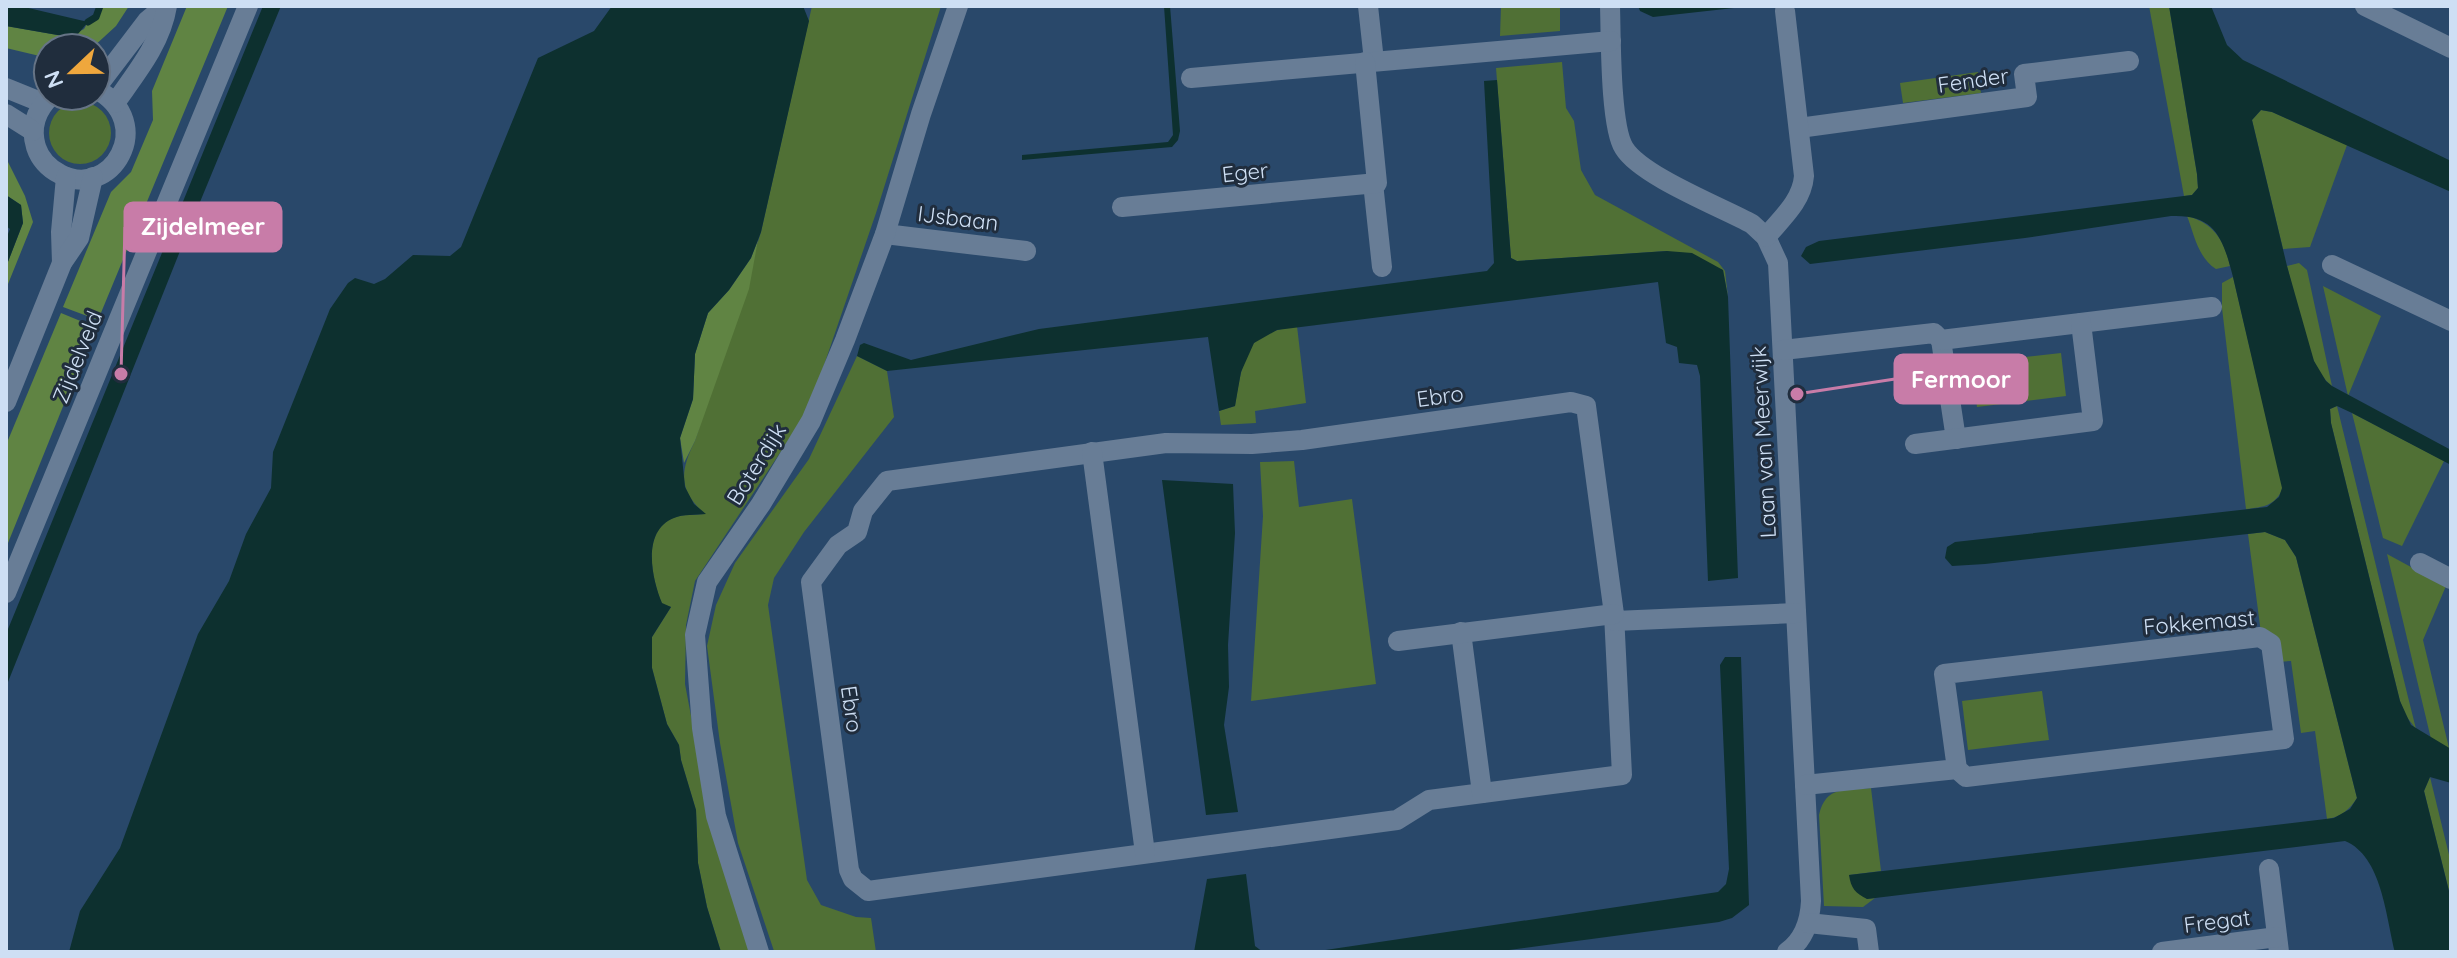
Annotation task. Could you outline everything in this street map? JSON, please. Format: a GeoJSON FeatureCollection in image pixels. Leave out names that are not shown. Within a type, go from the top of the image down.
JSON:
{"type":"FeatureCollection","features":[{"type":"Feature","properties":{"kind":"street"},"geometry":{"type":"LineString","coordinates":[[112,67],[147,21],[166,6]]}},
{"type":"Feature","properties":{"kind":"street"},"geometry":{"type":"LineString","coordinates":[[115,103],[164,27],[166,6]]}},
{"type":"Feature","properties":{"kind":"street","name":"Zijdelveld"},"geometry":{"type":"LineString","coordinates":[[6,593],[248,6]]}},
{"type":"Feature","properties":{"kind":"street","name":"Boterdijk"},"geometry":{"type":"LineString","coordinates":[[759,952],[716,816],[702,728],[695,635],[707,582],[761,504],[811,421],[885,234],[958,6]]}},
{"type":"Feature","properties":{"kind":"street"},"geometry":{"type":"LineString","coordinates":[[1368,6],[1377,183],[1373,183],[1382,267]]}},
{"type":"Feature","properties":{"kind":"street"},"geometry":{"type":"LineString","coordinates":[[1610,6],[1619,137],[1625,151],[1642,167],[1752,224],[1766,237],[1803,191],[1804,176],[1785,11]]}},
{"type":"Feature","properties":{"kind":"street"},"geometry":{"type":"LineString","coordinates":[[2365,6],[2451,48]]}},
{"type":"Feature","properties":{"kind":"street"},"geometry":{"type":"LineString","coordinates":[[1191,78],[1611,41]]}},
{"type":"Feature","properties":{"kind":"street","name":"Fender"},"geometry":{"type":"LineString","coordinates":[[1799,128],[2027,97],[2024,74],[2129,61]]}},
{"type":"Feature","properties":{"kind":"street"},"geometry":{"type":"LineString","coordinates":[[6,88],[32,96]]}},
{"type":"Feature","properties":{"kind":"street"},"geometry":{"type":"LineString","coordinates":[[40,112],[33,131],[39,155],[46,165],[66,177],[93,177],[112,166],[124,146],[125,123],[112,101]]}},
{"type":"Feature","properties":{"kind":"street"},"geometry":{"type":"LineString","coordinates":[[6,114],[33,131]]}},
{"type":"Feature","properties":{"kind":"street"},"geometry":{"type":"LineString","coordinates":[[62,263],[61,232],[66,177]]}},
{"type":"Feature","properties":{"kind":"street"},"geometry":{"type":"LineString","coordinates":[[6,402],[62,263],[79,238],[93,177]]}},
{"type":"Feature","properties":{"kind":"street","name":"Eger"},"geometry":{"type":"LineString","coordinates":[[1122,207],[1373,183]]}},
{"type":"Feature","properties":{"kind":"street","name":"IJsbaan"},"geometry":{"type":"LineString","coordinates":[[885,234],[1026,251]]}},
{"type":"Feature","properties":{"kind":"street","name":"Laan van Meerwijk"},"geometry":{"type":"LineString","coordinates":[[1766,237],[1778,263],[1811,901],[1808,923]]}},
{"type":"Feature","properties":{"kind":"street"},"geometry":{"type":"LineString","coordinates":[[2332,265],[2451,321]]}},
{"type":"Feature","properties":{"kind":"street"},"geometry":{"type":"LineString","coordinates":[[1941,340],[2212,307]]}},
{"type":"Feature","properties":{"kind":"street"},"geometry":{"type":"LineString","coordinates":[[1915,444],[2093,421],[2081,323]]}},
{"type":"Feature","properties":{"kind":"street"},"geometry":{"type":"LineString","coordinates":[[1783,350],[1934,333],[1941,340],[1956,439]]}},
{"type":"Feature","properties":{"kind":"street","name":"Ebro"},"geometry":{"type":"LineString","coordinates":[[1571,402],[1586,406],[1614,618],[1622,775],[1429,800],[1397,820],[868,891],[861,887],[849,870],[811,582],[838,545],[857,532],[863,511],[887,481],[1166,443],[1252,444],[1302,440],[1571,402]]}},
{"type":"Feature","properties":{"kind":"street"},"geometry":{"type":"LineString","coordinates":[[1092,452],[1145,853]]}},
{"type":"Feature","properties":{"kind":"street"},"geometry":{"type":"LineString","coordinates":[[2420,563],[2451,579]]}},
{"type":"Feature","properties":{"kind":"street"},"geometry":{"type":"LineString","coordinates":[[1398,641],[1614,618],[1796,613]]}},
{"type":"Feature","properties":{"kind":"street"},"geometry":{"type":"LineString","coordinates":[[1461,632],[1482,793]]}},
{"type":"Feature","properties":{"kind":"street","name":"Fokkemast"},"geometry":{"type":"LineString","coordinates":[[1805,785],[1957,769],[1966,777],[2284,739],[2271,644],[2260,637],[1944,674],[1957,769]]}},
{"type":"Feature","properties":{"kind":"street","name":"Fregat"},"geometry":{"type":"LineString","coordinates":[[2162,952],[2278,945],[2269,869]]}},
{"type":"Feature","properties":{"kind":"street"},"geometry":{"type":"LineString","coordinates":[[1787,952],[1800,939],[1808,923],[1866,929],[1869,952]]}},
{"type":"Feature","properties":{"kind":"green space"},"geometry":{"type":"Polygon","coordinates":[[[100,6],[129,6],[109,32],[78,32],[96,17],[100,6]]]}},
{"type":"Feature","properties":{"kind":"green space"},"geometry":{"type":"Polygon","coordinates":[[[187,6],[228,6],[98,320],[63,307],[111,192],[131,172],[153,120],[152,91],[187,6]]]}},
{"type":"Feature","properties":{"kind":"green space"},"geometry":{"type":"Polygon","coordinates":[[[812,6],[941,6],[876,213],[809,409],[695,581],[686,625],[685,684],[698,753],[750,952],[721,952],[698,863],[696,810],[679,745],[667,724],[652,668],[652,637],[671,607],[662,604],[658,594],[653,569],[653,545],[656,534],[673,518],[705,514],[690,497],[684,471],[761,232],[812,6]]]}},
{"type":"Feature","properties":{"kind":"green space"},"geometry":{"type":"Polygon","coordinates":[[[1501,6],[1560,6],[1560,31],[1500,36],[1501,6]]]}},
{"type":"Feature","properties":{"kind":"green space"},"geometry":{"type":"Polygon","coordinates":[[[2149,6],[2169,6],[2197,174],[2198,188],[2192,195],[2184,196],[2149,6]]]}},
{"type":"Feature","properties":{"kind":"green space"},"geometry":{"type":"Polygon","coordinates":[[[6,26],[40,32],[32,32],[32,54],[6,48],[6,26]]]}},
{"type":"Feature","properties":{"kind":"green space"},"geometry":{"type":"Polygon","coordinates":[[[1562,62],[1566,108],[1574,121],[1581,170],[1595,195],[1718,262],[1725,271],[1728,297],[1723,270],[1667,251],[1517,261],[1511,258],[1496,68],[1562,62]]]}},
{"type":"Feature","properties":{"kind":"green space"},"geometry":{"type":"Polygon","coordinates":[[[1978,72],[1981,93],[1903,103],[1900,83],[1978,72]]]}},
{"type":"Feature","properties":{"kind":"green space"},"geometry":{"type":"Polygon","coordinates":[[[2261,110],[2347,145],[2310,247],[2283,249],[2252,120],[2261,110]]]}},
{"type":"Feature","properties":{"kind":"green space"},"geometry":{"type":"Polygon","coordinates":[[[57,112],[103,112],[111,133],[108,145],[102,155],[92,161],[80,164],[68,161],[58,155],[52,145],[49,133],[57,112]]]}},
{"type":"Feature","properties":{"kind":"green space"},"geometry":{"type":"Polygon","coordinates":[[[6,158],[25,196],[33,222],[6,289],[6,267],[23,223],[21,205],[6,195],[6,158]]]}},
{"type":"Feature","properties":{"kind":"green space"},"geometry":{"type":"Polygon","coordinates":[[[2187,216],[2204,223],[2216,234],[2230,266],[2216,269],[2205,259],[2187,216]]]}},
{"type":"Feature","properties":{"kind":"green space"},"geometry":{"type":"Polygon","coordinates":[[[758,240],[749,289],[695,441],[684,463],[680,438],[693,399],[695,354],[708,313],[751,258],[758,240]]]}},
{"type":"Feature","properties":{"kind":"green space"},"geometry":{"type":"Polygon","coordinates":[[[2299,263],[2307,270],[2332,386],[2315,364],[2303,331],[2287,266],[2299,263]]]}},
{"type":"Feature","properties":{"kind":"green space"},"geometry":{"type":"Polygon","coordinates":[[[2233,277],[2283,488],[2276,499],[2268,504],[2246,509],[2222,308],[2222,283],[2233,277]]]}},
{"type":"Feature","properties":{"kind":"green space"},"geometry":{"type":"Polygon","coordinates":[[[2323,286],[2381,316],[2348,396],[2323,286]]]}},
{"type":"Feature","properties":{"kind":"green space"},"geometry":{"type":"Polygon","coordinates":[[[61,313],[95,327],[6,548],[6,445],[61,313]]]}},
{"type":"Feature","properties":{"kind":"green space"},"geometry":{"type":"Polygon","coordinates":[[[1297,326],[1306,403],[1255,411],[1256,423],[1221,425],[1219,411],[1235,406],[1244,364],[1254,343],[1269,333],[1297,326]]]}},
{"type":"Feature","properties":{"kind":"green space"},"geometry":{"type":"Polygon","coordinates":[[[2061,353],[2066,396],[1977,407],[1971,363],[2061,353]]]}},
{"type":"Feature","properties":{"kind":"green space"},"geometry":{"type":"Polygon","coordinates":[[[857,356],[887,371],[894,417],[804,532],[774,578],[768,605],[807,880],[821,905],[856,917],[871,918],[876,952],[777,952],[774,951],[738,843],[707,646],[716,605],[735,563],[809,459],[857,356]]]}},
{"type":"Feature","properties":{"kind":"green space"},"geometry":{"type":"Polygon","coordinates":[[[2337,406],[2416,729],[2400,701],[2331,423],[2330,409],[2337,406]]]}},
{"type":"Feature","properties":{"kind":"green space"},"geometry":{"type":"Polygon","coordinates":[[[2352,413],[2444,461],[2402,546],[2383,538],[2352,413]]]}},
{"type":"Feature","properties":{"kind":"green space"},"geometry":{"type":"Polygon","coordinates":[[[1294,461],[1299,507],[1352,499],[1376,684],[1251,701],[1263,516],[1260,462],[1294,461]]]}},
{"type":"Feature","properties":{"kind":"green space"},"geometry":{"type":"Polygon","coordinates":[[[2265,532],[2285,540],[2296,557],[2357,798],[2345,812],[2332,818],[2327,819],[2315,731],[2301,733],[2291,661],[2277,662],[2261,633],[2248,534],[2265,532]]]}},
{"type":"Feature","properties":{"kind":"green space"},"geometry":{"type":"Polygon","coordinates":[[[2387,554],[2446,586],[2423,640],[2449,748],[2431,739],[2387,554]]]}},
{"type":"Feature","properties":{"kind":"green space"},"geometry":{"type":"Polygon","coordinates":[[[2042,691],[2049,740],[1968,750],[1962,701],[2042,691]]]}},
{"type":"Feature","properties":{"kind":"green space"},"geometry":{"type":"Polygon","coordinates":[[[2430,777],[2451,863],[2451,899],[2424,791],[2430,777]]]}},
{"type":"Feature","properties":{"kind":"green space"},"geometry":{"type":"Polygon","coordinates":[[[1871,788],[1881,871],[1849,875],[1867,899],[1875,898],[1863,907],[1824,906],[1819,815],[1822,805],[1838,791],[1871,788]]]}},
{"type":"Feature","properties":{"kind":"shaded area"},"geometry":{"type":"Polygon","coordinates":[[[6,6],[20,6],[88,22],[80,32],[40,32],[6,26],[6,6]]]}},
{"type":"Feature","properties":{"kind":"shaded area"},"geometry":{"type":"Polygon","coordinates":[[[263,6],[281,6],[6,687],[6,634],[263,6]]]}},
{"type":"Feature","properties":{"kind":"shaded area"},"geometry":{"type":"Polygon","coordinates":[[[612,6],[803,6],[809,21],[761,232],[751,258],[708,313],[695,354],[693,399],[680,438],[685,487],[694,504],[706,514],[685,515],[664,524],[653,544],[655,581],[662,603],[671,607],[652,637],[652,668],[667,724],[679,745],[696,810],[698,863],[721,952],[69,952],[80,911],[120,848],[198,634],[229,581],[246,534],[271,488],[273,452],[330,309],[355,278],[374,284],[385,279],[413,255],[450,256],[461,247],[538,58],[594,31],[612,6]]]}},
{"type":"Feature","properties":{"kind":"shaded area"},"geometry":{"type":"Polygon","coordinates":[[[1164,6],[1170,6],[1180,131],[1172,147],[1022,160],[1022,155],[1168,142],[1173,135],[1164,6]]]}},
{"type":"Feature","properties":{"kind":"shaded area"},"geometry":{"type":"Polygon","coordinates":[[[1638,6],[1752,6],[1653,17],[1640,11],[1638,6]]]}},
{"type":"Feature","properties":{"kind":"shaded area"},"geometry":{"type":"Polygon","coordinates":[[[2169,6],[2211,6],[2227,45],[2243,60],[2451,161],[2451,192],[2272,112],[2261,110],[2252,120],[2287,266],[2314,361],[2326,381],[2451,450],[2451,465],[2337,406],[2330,409],[2400,701],[2411,725],[2451,749],[2451,783],[2430,777],[2424,791],[2451,899],[2451,952],[2395,952],[2375,873],[2357,849],[2345,841],[1867,899],[1851,883],[1849,875],[2334,818],[2350,809],[2357,798],[2296,557],[2285,540],[2265,532],[1985,564],[1952,566],[1945,558],[1947,547],[1955,542],[2267,507],[2279,497],[2282,488],[2233,277],[2221,240],[2208,224],[2186,216],[2171,216],[2025,238],[1810,264],[1801,256],[1806,247],[1819,241],[2192,195],[2198,188],[2197,174],[2169,6]]]}},
{"type":"Feature","properties":{"kind":"shaded area"},"geometry":{"type":"Polygon","coordinates":[[[1497,80],[1511,258],[1517,261],[1667,251],[1692,253],[1723,270],[1728,297],[1738,578],[1708,581],[1700,376],[1697,365],[1679,363],[1677,347],[1666,343],[1658,282],[1277,330],[1254,343],[1241,372],[1235,406],[1219,411],[1208,337],[887,371],[857,356],[860,345],[864,343],[911,360],[1039,329],[1487,271],[1494,263],[1484,81],[1497,80]]]}},
{"type":"Feature","properties":{"kind":"shaded area"},"geometry":{"type":"Polygon","coordinates":[[[6,195],[21,205],[23,223],[6,267],[6,239],[10,229],[6,226],[6,195]]]}},
{"type":"Feature","properties":{"kind":"shaded area"},"geometry":{"type":"Polygon","coordinates":[[[1162,480],[1233,484],[1235,533],[1228,645],[1229,687],[1224,725],[1238,812],[1206,815],[1162,480]]]}},
{"type":"Feature","properties":{"kind":"shaded area"},"geometry":{"type":"Polygon","coordinates":[[[1725,657],[1741,657],[1749,905],[1732,918],[1494,952],[1312,952],[1718,892],[1726,884],[1729,869],[1720,665],[1725,657]]]}},
{"type":"Feature","properties":{"kind":"shaded area"},"geometry":{"type":"Polygon","coordinates":[[[1246,874],[1255,946],[1263,952],[1194,952],[1207,879],[1246,874]]]}},
{"type":"Feature","properties":{"kind":"waterway"},"geometry":{"type":"LineString","coordinates":[[88,22],[96,17],[100,6]]}},
{"type":"Feature","properties":{"kind":"place","name":"Zijdelmeer"},"geometry":{"type":"Point","coordinates":[121,374]}},
{"type":"Feature","properties":{"kind":"place","name":"Fermoor"},"geometry":{"type":"Point","coordinates":[1797,394]}}]}
